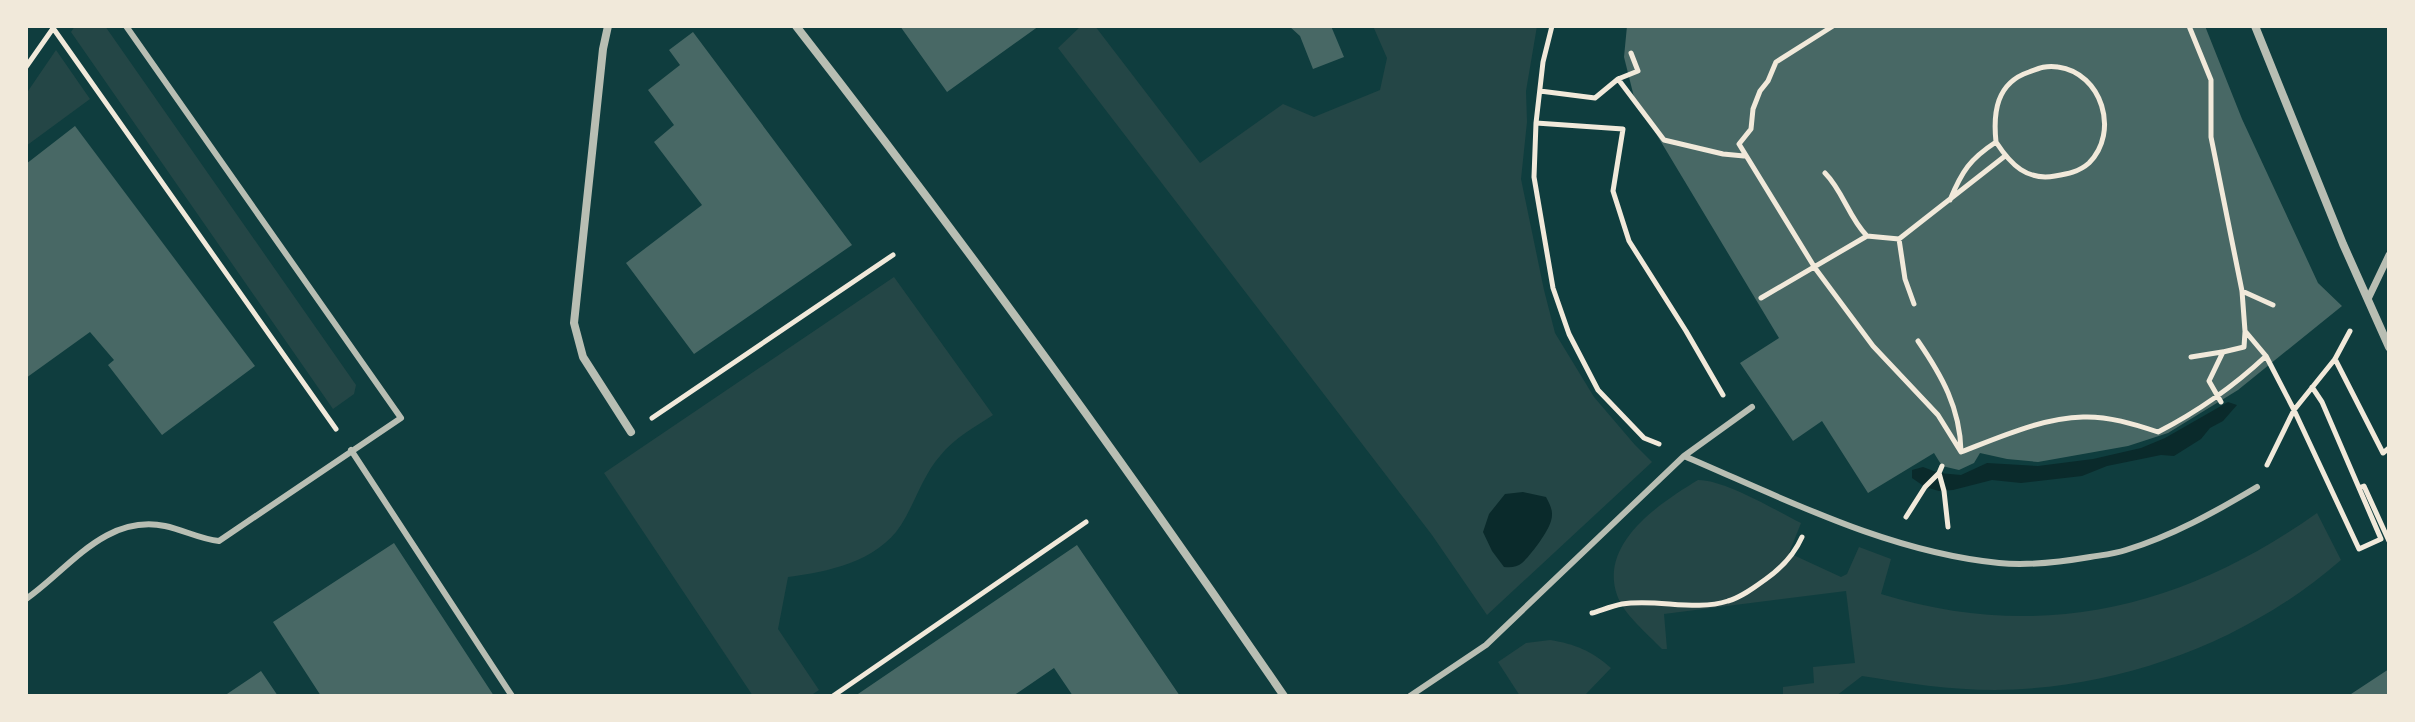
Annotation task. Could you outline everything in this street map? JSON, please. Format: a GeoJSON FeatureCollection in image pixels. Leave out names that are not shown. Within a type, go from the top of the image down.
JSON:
{"type":"FeatureCollection","features":[{"type":"Feature","properties":{"kind":"street"},"geometry":{"type":"LineString","coordinates":[[608,26],[574,323],[583,357],[631,432]]}},
{"type":"Feature","properties":{"kind":"street"},"geometry":{"type":"LineString","coordinates":[[796,26],[918,183],[1112,450],[1284,696]]}},
{"type":"Feature","properties":{"kind":"street"},"geometry":{"type":"LineString","coordinates":[[2255,26],[2343,244],[2389,347]]}},
{"type":"Feature","properties":{"kind":"street"},"geometry":{"type":"LineString","coordinates":[[2368,299],[2389,255]]}},
{"type":"Feature","properties":{"kind":"lane"},"geometry":{"type":"LineString","coordinates":[[26,599],[90,544],[113,532],[136,526],[163,525],[219,541],[401,418],[126,26]]}},
{"type":"Feature","properties":{"kind":"lane"},"geometry":{"type":"LineString","coordinates":[[1410,696],[1486,645],[1684,456],[1752,407]]}},
{"type":"Feature","properties":{"kind":"lane"},"geometry":{"type":"LineString","coordinates":[[351,450],[512,696]]}},
{"type":"Feature","properties":{"kind":"lane"},"geometry":{"type":"LineString","coordinates":[[1684,456],[1813,511],[1890,539],[1950,556],[2002,563],[2062,562],[2125,551],[2198,521],[2257,487]]}},
{"type":"Feature","properties":{"kind":"path"},"geometry":{"type":"LineString","coordinates":[[1552,26],[1543,62],[1534,177],[1553,288],[1569,334],[1598,390],[1644,438],[1684,456]]}},
{"type":"Feature","properties":{"kind":"path"},"geometry":{"type":"LineString","coordinates":[[1833,26],[1776,62],[1753,109],[1751,129],[1739,144],[1815,268],[1873,346],[1938,415],[1961,452]]}},
{"type":"Feature","properties":{"kind":"path"},"geometry":{"type":"LineString","coordinates":[[2189,26],[2211,80],[2211,137],[2242,291],[2245,331],[2244,347],[2191,357]]}},
{"type":"Feature","properties":{"kind":"path"},"geometry":{"type":"LineString","coordinates":[[26,67],[54,27],[351,450]]}},
{"type":"Feature","properties":{"kind":"path"},"geometry":{"type":"LineString","coordinates":[[1540,91],[1595,98],[1618,79],[1638,71],[1631,53]]}},
{"type":"Feature","properties":{"kind":"path"},"geometry":{"type":"LineString","coordinates":[[2047,66],[2063,67],[2075,72],[2093,87],[2100,100],[2106,125],[2103,138],[2089,163],[2068,175],[2047,178],[2024,173],[2005,156],[1996,142],[1994,120],[1999,97],[2018,76],[2047,66]]}},
{"type":"Feature","properties":{"kind":"path"},"geometry":{"type":"LineString","coordinates":[[1618,79],[1664,140],[1745,156]]}},
{"type":"Feature","properties":{"kind":"path"},"geometry":{"type":"LineString","coordinates":[[1536,123],[1623,129],[1613,191],[1629,241],[1737,417]]}},
{"type":"Feature","properties":{"kind":"path"},"geometry":{"type":"LineString","coordinates":[[1950,200],[1960,176],[1971,161],[1996,142]]}},
{"type":"Feature","properties":{"kind":"path"},"geometry":{"type":"LineString","coordinates":[[1825,173],[1835,183],[1859,229],[1867,236],[1899,239],[2005,156]]}},
{"type":"Feature","properties":{"kind":"path"},"geometry":{"type":"LineString","coordinates":[[1761,298],[1867,236]]}},
{"type":"Feature","properties":{"kind":"path"},"geometry":{"type":"LineString","coordinates":[[1899,239],[1905,279],[1914,304]]}},
{"type":"Feature","properties":{"kind":"path"},"geometry":{"type":"LineString","coordinates":[[631,432],[893,255]]}},
{"type":"Feature","properties":{"kind":"path"},"geometry":{"type":"LineString","coordinates":[[2242,291],[2273,305]]}},
{"type":"Feature","properties":{"kind":"path"},"geometry":{"type":"LineString","coordinates":[[2257,487],[2294,410],[2335,359],[2368,299]]}},
{"type":"Feature","properties":{"kind":"path"},"geometry":{"type":"LineString","coordinates":[[2245,331],[2266,356],[2359,549],[2381,539],[2322,402],[2312,387]]}},
{"type":"Feature","properties":{"kind":"path"},"geometry":{"type":"LineString","coordinates":[[1918,341],[1939,371],[1953,403],[1960,428],[1961,452]]}},
{"type":"Feature","properties":{"kind":"path"},"geometry":{"type":"LineString","coordinates":[[2221,402],[2209,381],[2223,352]]}},
{"type":"Feature","properties":{"kind":"path"},"geometry":{"type":"LineString","coordinates":[[1961,452],[2032,427],[2084,417],[2122,421],[2158,432],[2217,395],[2266,356]]}},
{"type":"Feature","properties":{"kind":"path"},"geometry":{"type":"LineString","coordinates":[[2335,359],[2383,453],[2389,448]]}},
{"type":"Feature","properties":{"kind":"path"},"geometry":{"type":"LineString","coordinates":[[1914,503],[1942,466]]}},
{"type":"Feature","properties":{"kind":"path"},"geometry":{"type":"LineString","coordinates":[[1939,473],[1944,491]]}},
{"type":"Feature","properties":{"kind":"path"},"geometry":{"type":"LineString","coordinates":[[2359,488],[2364,486],[2389,541]]}},
{"type":"Feature","properties":{"kind":"path"},"geometry":{"type":"LineString","coordinates":[[833,696],[1086,522]]}},
{"type":"Feature","properties":{"kind":"path"},"geometry":{"type":"LineString","coordinates":[[1592,613],[1622,604],[1728,601],[1753,589],[1794,556]]}},
{"type":"Feature","properties":{"kind":"shaded area"},"geometry":{"type":"Polygon","coordinates":[[[75,26],[105,26],[356,385],[354,394],[333,409],[71,32],[75,26]]]}},
{"type":"Feature","properties":{"kind":"shaded area"},"geometry":{"type":"Polygon","coordinates":[[[1081,26],[1095,26],[1200,163],[1283,104],[1314,117],[1380,90],[1387,58],[1373,26],[1537,26],[1526,91],[1527,122],[1521,179],[1555,333],[1594,397],[1652,462],[1487,615],[1432,535],[1058,48],[1081,26]]]}},
{"type":"Feature","properties":{"kind":"shaded area"},"geometry":{"type":"Polygon","coordinates":[[[56,50],[90,99],[26,146],[26,94],[56,50]]]}},
{"type":"Feature","properties":{"kind":"shaded area"},"geometry":{"type":"Polygon","coordinates":[[[894,277],[993,415],[958,438],[940,456],[901,525],[879,548],[835,568],[788,577],[778,629],[819,690],[810,696],[753,696],[604,473],[894,277]]]}},
{"type":"Feature","properties":{"kind":"shaded area"},"geometry":{"type":"Polygon","coordinates":[[[2228,402],[2237,405],[2223,421],[2174,456],[2161,455],[2107,466],[2082,476],[2021,483],[1992,480],[1953,490],[1939,491],[1925,487],[1912,478],[1912,470],[1923,467],[1939,473],[1961,475],[1987,463],[2038,466],[2093,459],[2141,448],[2228,402]]]}},
{"type":"Feature","properties":{"kind":"shaded area"},"geometry":{"type":"Polygon","coordinates":[[[1698,480],[1736,490],[1801,523],[1789,553],[1841,577],[1847,574],[1859,547],[1891,559],[1881,594],[1940,608],[1998,615],[2054,615],[2109,608],[2215,573],[2266,546],[2317,513],[2341,560],[2265,615],[2223,637],[2135,670],[2089,681],[1995,690],[1912,684],[1862,676],[1836,696],[1783,696],[1783,687],[1814,683],[1813,667],[1855,663],[1846,591],[1664,614],[1667,649],[1662,649],[1636,624],[1617,595],[1614,576],[1617,558],[1625,542],[1651,513],[1698,480]]]}},
{"type":"Feature","properties":{"kind":"shaded area"},"geometry":{"type":"Polygon","coordinates":[[[1523,492],[1546,497],[1552,511],[1551,521],[1539,543],[1522,563],[1504,567],[1483,532],[1489,514],[1505,494],[1523,492]]]}},
{"type":"Feature","properties":{"kind":"shaded area"},"geometry":{"type":"Polygon","coordinates":[[[1550,640],[1583,649],[1611,668],[1586,694],[1588,696],[1520,696],[1498,662],[1526,643],[1550,640]]]}},
{"type":"Feature","properties":{"kind":"building"},"geometry":{"type":"Polygon","coordinates":[[[900,26],[1039,26],[947,92],[900,26]]]}},
{"type":"Feature","properties":{"kind":"building"},"geometry":{"type":"Polygon","coordinates":[[[1289,26],[1331,26],[1344,57],[1313,69],[1300,36],[1289,26]]]}},
{"type":"Feature","properties":{"kind":"building"},"geometry":{"type":"Polygon","coordinates":[[[1627,26],[2205,26],[2242,119],[2318,283],[2342,306],[2238,390],[2168,433],[2128,446],[2038,462],[1980,453],[1974,463],[1959,470],[1942,466],[1934,453],[1868,493],[1822,421],[1793,441],[1740,363],[1779,338],[1634,97],[1624,57],[1627,26]]]}},
{"type":"Feature","properties":{"kind":"building"},"geometry":{"type":"Polygon","coordinates":[[[693,32],[852,245],[694,354],[626,263],[702,205],[654,142],[674,125],[648,90],[680,65],[669,50],[693,32]]]}},
{"type":"Feature","properties":{"kind":"building"},"geometry":{"type":"Polygon","coordinates":[[[75,126],[255,366],[162,435],[108,365],[114,360],[90,332],[26,378],[26,164],[75,126]]]}},
{"type":"Feature","properties":{"kind":"building"},"geometry":{"type":"Polygon","coordinates":[[[394,543],[494,696],[321,696],[273,622],[394,543]]]}},
{"type":"Feature","properties":{"kind":"building"},"geometry":{"type":"Polygon","coordinates":[[[1077,545],[1180,696],[1073,696],[1054,668],[1013,696],[855,696],[1077,545]]]}},
{"type":"Feature","properties":{"kind":"building"},"geometry":{"type":"Polygon","coordinates":[[[2389,669],[2389,696],[2348,696],[2389,669]]]}},
{"type":"Feature","properties":{"kind":"building"},"geometry":{"type":"Polygon","coordinates":[[[261,671],[278,696],[224,696],[261,671]]]}}]}
